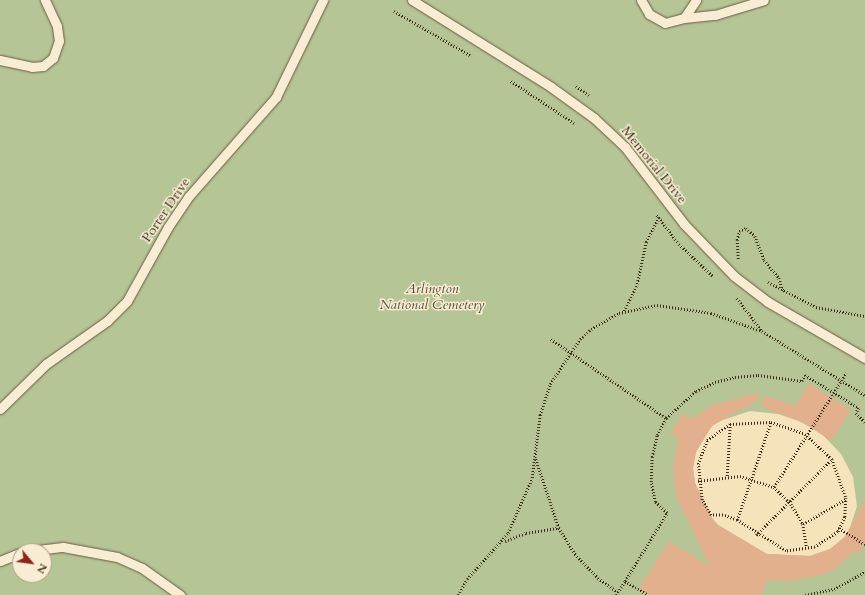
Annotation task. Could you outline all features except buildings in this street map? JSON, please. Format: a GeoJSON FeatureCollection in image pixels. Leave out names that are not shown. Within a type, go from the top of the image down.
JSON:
{"type":"FeatureCollection","features":[{"type":"Feature","properties":{"kind":"lane"},"geometry":{"type":"LineString","coordinates":[[0,60],[32,67],[43,66],[53,58],[60,41],[57,26],[45,0]]}},
{"type":"Feature","properties":{"kind":"lane","name":"Porter Drive"},"geometry":{"type":"LineString","coordinates":[[0,409],[46,364],[107,321],[127,301],[186,202],[276,97],[323,0]]}},
{"type":"Feature","properties":{"kind":"lane","name":"Memorial Drive"},"geometry":{"type":"LineString","coordinates":[[412,0],[551,87],[594,118],[625,147],[684,224],[734,276],[768,302],[865,358]]}},
{"type":"Feature","properties":{"kind":"lane"},"geometry":{"type":"LineString","coordinates":[[641,0],[649,14],[656,20],[675,22],[684,18],[715,15],[764,0]]}},
{"type":"Feature","properties":{"kind":"lane"},"geometry":{"type":"LineString","coordinates":[[684,18],[696,0]]}},
{"type":"Feature","properties":{"kind":"lane"},"geometry":{"type":"LineString","coordinates":[[52,548],[62,547],[117,557],[160,580],[180,595]]}},
{"type":"Feature","properties":{"kind":"lane"},"geometry":{"type":"LineString","coordinates":[[0,561],[12,556]]}},
{"type":"Feature","properties":{"kind":"path"},"geometry":{"type":"LineString","coordinates":[[394,11],[474,58]]}},
{"type":"Feature","properties":{"kind":"path"},"geometry":{"type":"LineString","coordinates":[[506,77],[578,126]]}},
{"type":"Feature","properties":{"kind":"path"},"geometry":{"type":"LineString","coordinates":[[655,211],[678,244],[718,281]]}},
{"type":"Feature","properties":{"kind":"path"},"geometry":{"type":"LineString","coordinates":[[624,312],[638,284],[646,242],[659,217]]}},
{"type":"Feature","properties":{"kind":"path"},"geometry":{"type":"LineString","coordinates":[[738,259],[737,240],[739,231],[746,228],[755,236],[764,260],[782,284],[783,291]]}},
{"type":"Feature","properties":{"kind":"path"},"geometry":{"type":"LineString","coordinates":[[734,295],[762,332]]}},
{"type":"Feature","properties":{"kind":"path"},"geometry":{"type":"LineString","coordinates":[[458,595],[467,579],[504,541],[523,502],[536,458],[544,400],[556,372],[591,329],[624,312],[657,305],[689,308],[762,332],[865,395]]}},
{"type":"Feature","properties":{"kind":"path"},"geometry":{"type":"LineString","coordinates":[[551,339],[666,418]]}},
{"type":"Feature","properties":{"kind":"path"},"geometry":{"type":"LineString","coordinates":[[774,487],[806,434],[846,373]]}},
{"type":"Feature","properties":{"kind":"path"},"geometry":{"type":"LineString","coordinates":[[536,458],[559,528],[575,554],[598,578],[617,593],[626,581],[667,512],[656,502],[651,482],[652,457],[666,418],[696,391],[715,382],[735,377],[758,375],[802,381],[806,375],[859,408],[856,414],[865,422]]}},
{"type":"Feature","properties":{"kind":"path"},"geometry":{"type":"LineString","coordinates":[[737,520],[771,422]]}},
{"type":"Feature","properties":{"kind":"path"},"geometry":{"type":"LineString","coordinates":[[771,422],[806,434],[832,459],[846,498],[845,517],[839,528],[827,542],[807,548],[786,551],[756,535],[737,520],[723,515],[711,515],[702,500],[698,481],[698,464],[707,440],[730,424],[771,422]]}},
{"type":"Feature","properties":{"kind":"path"},"geometry":{"type":"LineString","coordinates":[[727,476],[730,424]]}},
{"type":"Feature","properties":{"kind":"path"},"geometry":{"type":"LineString","coordinates":[[756,535],[791,504],[832,459]]}},
{"type":"Feature","properties":{"kind":"path"},"geometry":{"type":"LineString","coordinates":[[698,481],[727,476],[751,478],[774,487],[791,504],[803,524],[807,548]]}},
{"type":"Feature","properties":{"kind":"path"},"geometry":{"type":"LineString","coordinates":[[803,524],[846,498]]}},
{"type":"Feature","properties":{"kind":"path"},"geometry":{"type":"LineString","coordinates":[[504,541],[526,533],[559,528]]}},
{"type":"Feature","properties":{"kind":"path"},"geometry":{"type":"LineString","coordinates":[[839,528],[865,544]]}},
{"type":"Feature","properties":{"kind":"path"},"geometry":{"type":"LineString","coordinates":[[805,595],[840,587],[865,572]]}},
{"type":"Feature","properties":{"kind":"path"},"geometry":{"type":"LineString","coordinates":[[626,581],[648,595]]}},
{"type":"Feature","properties":{"kind":"green space","name":"Arlington National Cemetery"},"geometry":{"type":"Polygon","coordinates":[[[0,0],[865,0],[865,595],[0,595],[0,0]],[[750,411],[717,422],[708,430],[696,452],[693,468],[695,483],[712,518],[718,525],[767,554],[810,556],[830,549],[848,534],[857,506],[853,477],[841,454],[822,434],[799,421],[778,414],[750,411]]]}}]}
